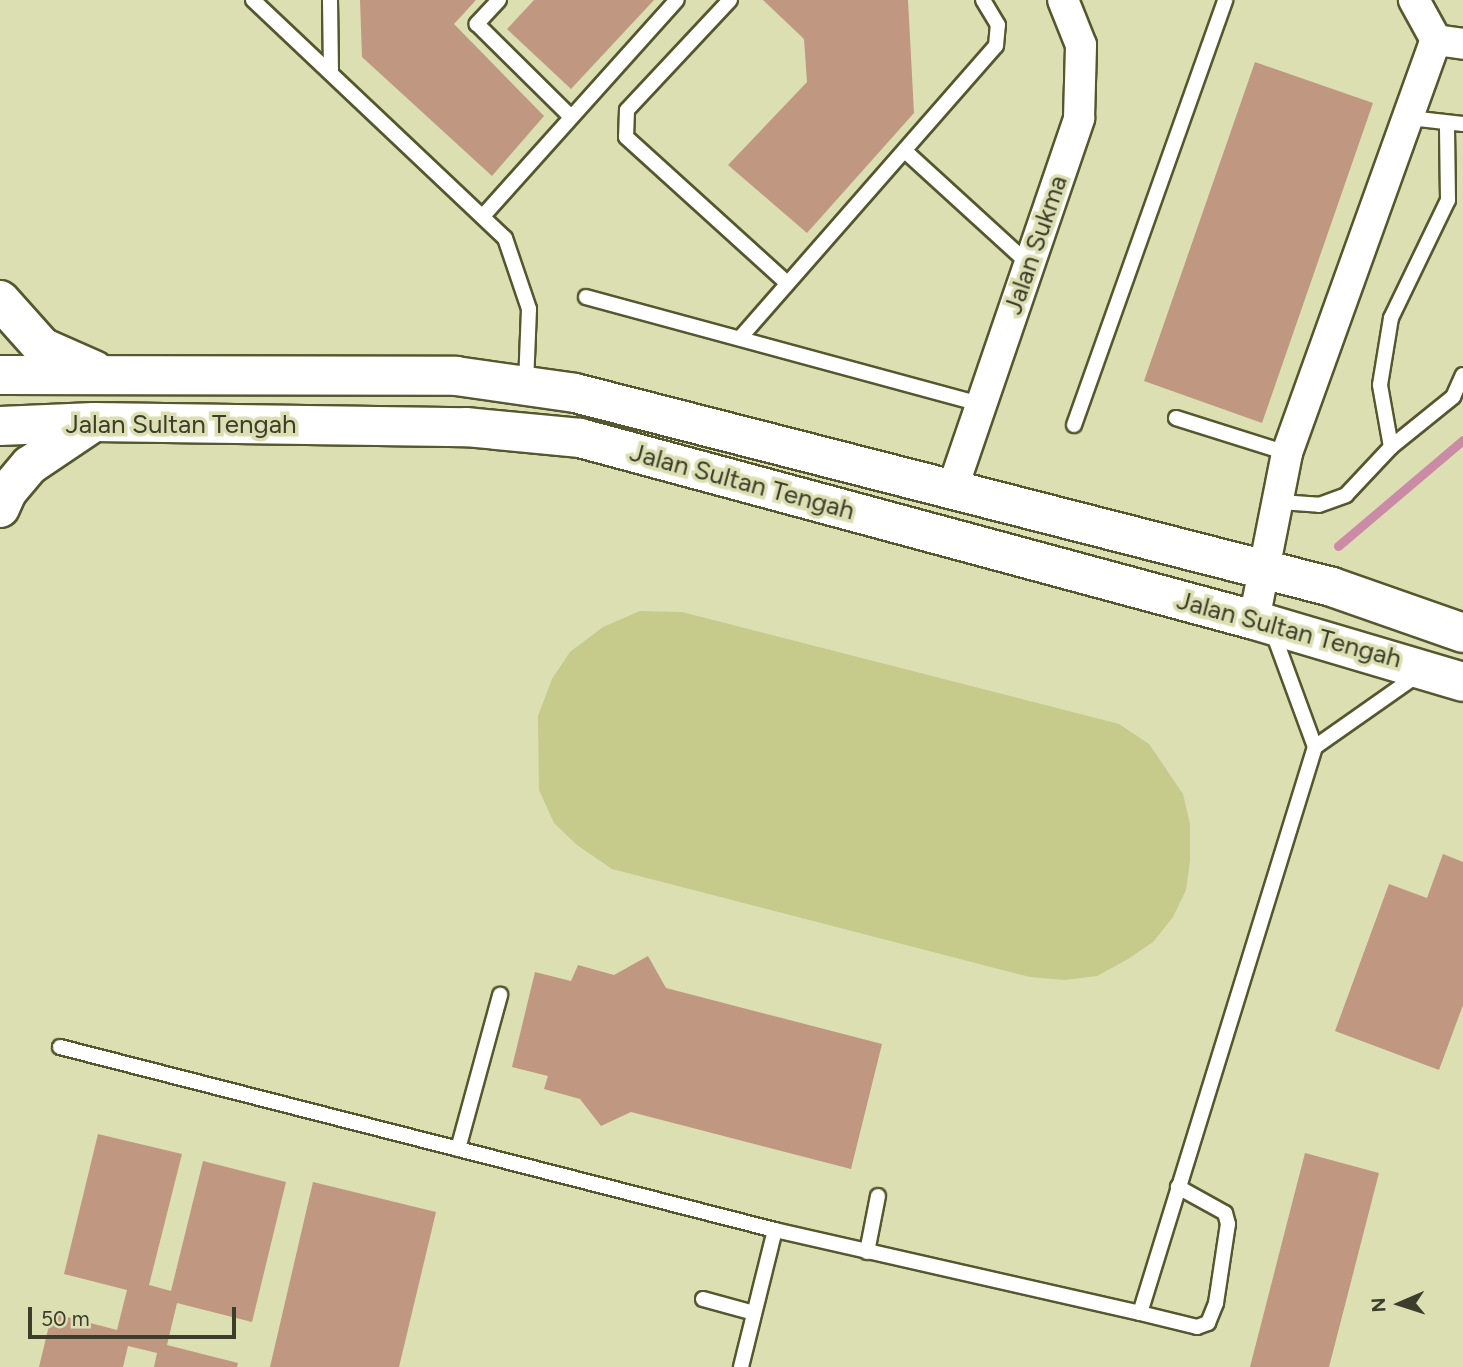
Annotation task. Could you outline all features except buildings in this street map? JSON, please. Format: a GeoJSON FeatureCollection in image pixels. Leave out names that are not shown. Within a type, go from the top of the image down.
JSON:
{"type":"FeatureCollection","features":[{"type":"Feature","properties":{"kind":"main road"},"geometry":{"type":"LineString","coordinates":[[0,300],[42,347],[109,377]]}},
{"type":"Feature","properties":{"kind":"main road","name":"Jalan Sultan Tengah"},"geometry":{"type":"LineString","coordinates":[[0,375],[456,376],[526,385],[601,399],[953,487],[1332,587],[1463,633]]}},
{"type":"Feature","properties":{"kind":"main road","name":"Jalan Sultan Tengah"},"geometry":{"type":"LineString","coordinates":[[0,426],[93,422],[479,428],[580,438],[1427,668],[1463,682]]}},
{"type":"Feature","properties":{"kind":"main road"},"geometry":{"type":"LineString","coordinates":[[0,508],[6,492],[30,465],[93,422]]}},
{"type":"Feature","properties":{"kind":"street","name":"Jalan Sukma"},"geometry":{"type":"LineString","coordinates":[[953,487],[1079,118],[1081,45],[1063,0]]}},
{"type":"Feature","properties":{"kind":"street"},"geometry":{"type":"LineString","coordinates":[[1262,623],[1265,570],[1280,502],[1287,453],[1410,118],[1450,42],[1414,0]]}},
{"type":"Feature","properties":{"kind":"lane"},"geometry":{"type":"LineString","coordinates":[[253,0],[505,238],[519,271],[529,309],[526,385]]}},
{"type":"Feature","properties":{"kind":"lane"},"geometry":{"type":"LineString","coordinates":[[330,0],[331,73]]}},
{"type":"Feature","properties":{"kind":"lane"},"geometry":{"type":"LineString","coordinates":[[499,0],[477,24],[571,117]]}},
{"type":"Feature","properties":{"kind":"lane"},"geometry":{"type":"LineString","coordinates":[[483,216],[677,0]]}},
{"type":"Feature","properties":{"kind":"lane"},"geometry":{"type":"LineString","coordinates":[[730,0],[627,110],[626,137],[787,283]]}},
{"type":"Feature","properties":{"kind":"lane"},"geometry":{"type":"LineString","coordinates":[[740,338],[996,46],[998,25],[983,0]]}},
{"type":"Feature","properties":{"kind":"lane"},"geometry":{"type":"LineString","coordinates":[[1074,425],[1225,0]]}},
{"type":"Feature","properties":{"kind":"lane"},"geometry":{"type":"LineString","coordinates":[[1410,118],[1463,124]]}},
{"type":"Feature","properties":{"kind":"lane"},"geometry":{"type":"LineString","coordinates":[[1391,447],[1380,385],[1391,318],[1448,200],[1447,124]]}},
{"type":"Feature","properties":{"kind":"lane"},"geometry":{"type":"LineString","coordinates":[[905,151],[1030,265]]}},
{"type":"Feature","properties":{"kind":"lane"},"geometry":{"type":"LineString","coordinates":[[586,297],[980,404]]}},
{"type":"Feature","properties":{"kind":"lane"},"geometry":{"type":"LineString","coordinates":[[1280,502],[1319,505],[1346,495],[1391,447],[1452,397],[1463,375]]}},
{"type":"Feature","properties":{"kind":"lane"},"geometry":{"type":"LineString","coordinates":[[1176,418],[1287,453]]}},
{"type":"Feature","properties":{"kind":"lane"},"geometry":{"type":"LineString","coordinates":[[1262,623],[1315,747]]}},
{"type":"Feature","properties":{"kind":"lane"},"geometry":{"type":"LineString","coordinates":[[1140,1313],[1315,747],[1427,668]]}},
{"type":"Feature","properties":{"kind":"lane"},"geometry":{"type":"LineString","coordinates":[[458,1149],[500,995]]}},
{"type":"Feature","properties":{"kind":"lane"},"geometry":{"type":"LineString","coordinates":[[60,1047],[775,1230],[1198,1327],[1208,1323],[1216,1303],[1228,1224],[1225,1213],[1178,1187]]}},
{"type":"Feature","properties":{"kind":"lane"},"geometry":{"type":"LineString","coordinates":[[867,1252],[877,1196]]}},
{"type":"Feature","properties":{"kind":"lane"},"geometry":{"type":"LineString","coordinates":[[741,1367],[775,1230]]}},
{"type":"Feature","properties":{"kind":"lane"},"geometry":{"type":"LineString","coordinates":[[704,1299],[754,1313]]}},
{"type":"Feature","properties":{"kind":"green space"},"geometry":{"type":"Polygon","coordinates":[[[640,611],[682,612],[1119,724],[1149,744],[1183,794],[1190,824],[1190,861],[1186,890],[1173,917],[1153,942],[1128,959],[1097,976],[1065,980],[1030,977],[612,869],[577,845],[554,823],[539,790],[538,716],[552,679],[570,652],[603,627],[640,611]]]}},
{"type":"Feature","properties":{"kind":"waterway"},"geometry":{"type":"LineString","coordinates":[[1338,546],[1463,440]]}}]}
